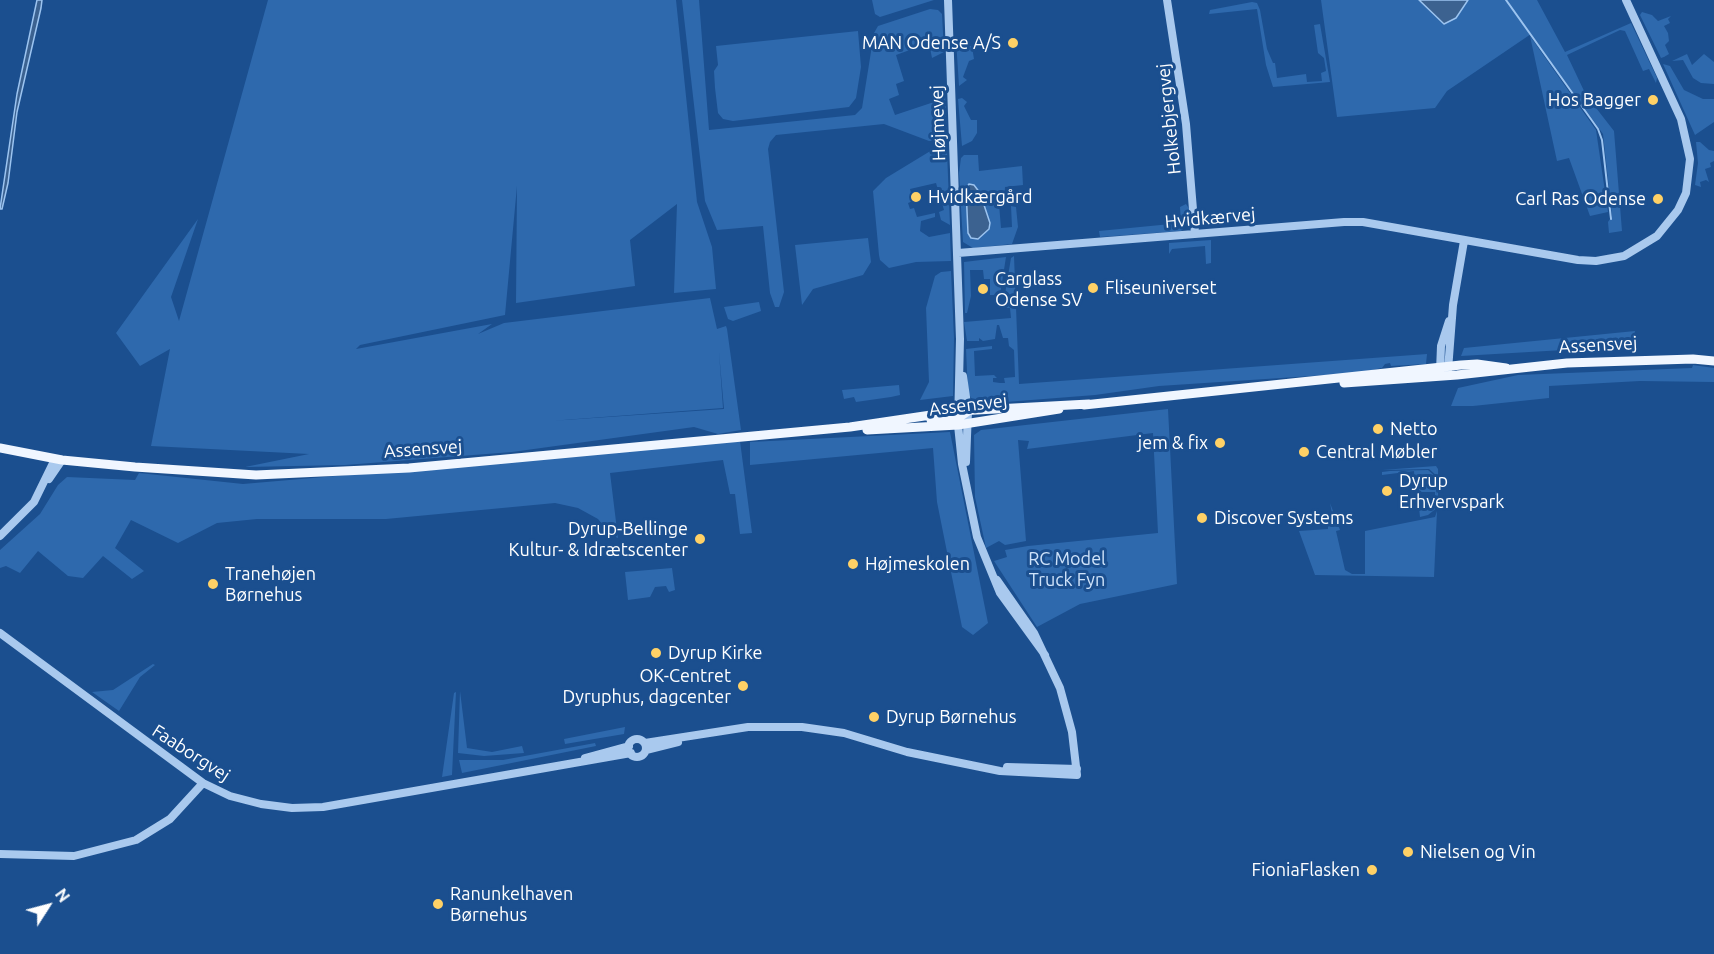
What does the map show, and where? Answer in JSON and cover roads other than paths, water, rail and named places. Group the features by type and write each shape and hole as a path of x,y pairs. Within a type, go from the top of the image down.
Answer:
{"main road":[{"name":"Assensvej","path":"0,448 59,459 256,475 409,468 963,418 1444,371 1477,364 1506,368 1714,355"},
{"name":"Assensvej","path":"1693,358 1714,361"},
{"name":"Assensvej","path":"853,428 963,418 1059,404 1089,404"}],"street":[{"name":"Højmevej","path":"645,747 748,727 779,726 819,729 942,760 1000,771 1074,772 1072,732 1060,688 1045,655 1000,593 972,518 965,476 948,0"},
{"name":"Holkebjergvej","path":"1167,0 1186,124 1195,234"},
{"name":"Hvidkærvej","path":"958,253 1363,222 1578,260 1612,259 1646,245 1668,225 1678,210 1690,177 1688,141 1681,119 1626,0"},
{"path":"1444,371 1464,241"},
{"path":"0,536 27,511 59,459"},
{"name":"Faaborgvej","path":"0,633 202,783 245,801 275,807 306,808 630,750"},
{"path":"637,740 645,747 640,756 630,750 637,740"},
{"path":"0,854 74,856 136,840 170,819 202,783"}],"waterway":[{"path":"1506,0 1598,129 1602,140 1611,219"}],"place":[{"name":"MAN Odense A/S","path":"1013,43"},
{"name":"Hos Bagger","path":"1653,100"},
{"name":"Hvidkærgård","path":"916,197"},
{"name":"Carl Ras Odense","path":"1658,199"},
{"name":"Fliseuniverset","path":"1093,288"},
{"name":"Carglass Odense SV","path":"983,289"},
{"name":"Netto","path":"1378,429"},
{"name":"jem & fix","path":"1220,443"},
{"name":"Central Møbler","path":"1304,452"},
{"name":"Dyrup Erhvervspark","path":"1387,491"},
{"name":"Discover Systems","path":"1202,518"},
{"name":"Dyrup-Bellinge Kultur- & Idrætscenter","path":"700,539"},
{"name":"Højmeskolen","path":"853,564"},
{"name":"Tranehøjen Børnehus","path":"213,584"},
{"name":"Dyrup Kirke","path":"656,653"},
{"name":"OK-Centret Dyruphus, dagcenter","path":"743,686"},
{"name":"Dyrup Børnehus","path":"874,717"},
{"name":"Nielsen og Vin","path":"1408,852"},
{"name":"FioniaFlasken","path":"1372,870"},
{"name":"Ranunkelhaven Børnehus","path":"438,904"}],"park label":[{"name":"RC Model Truck Fyn","path":"1067,569"}]}
